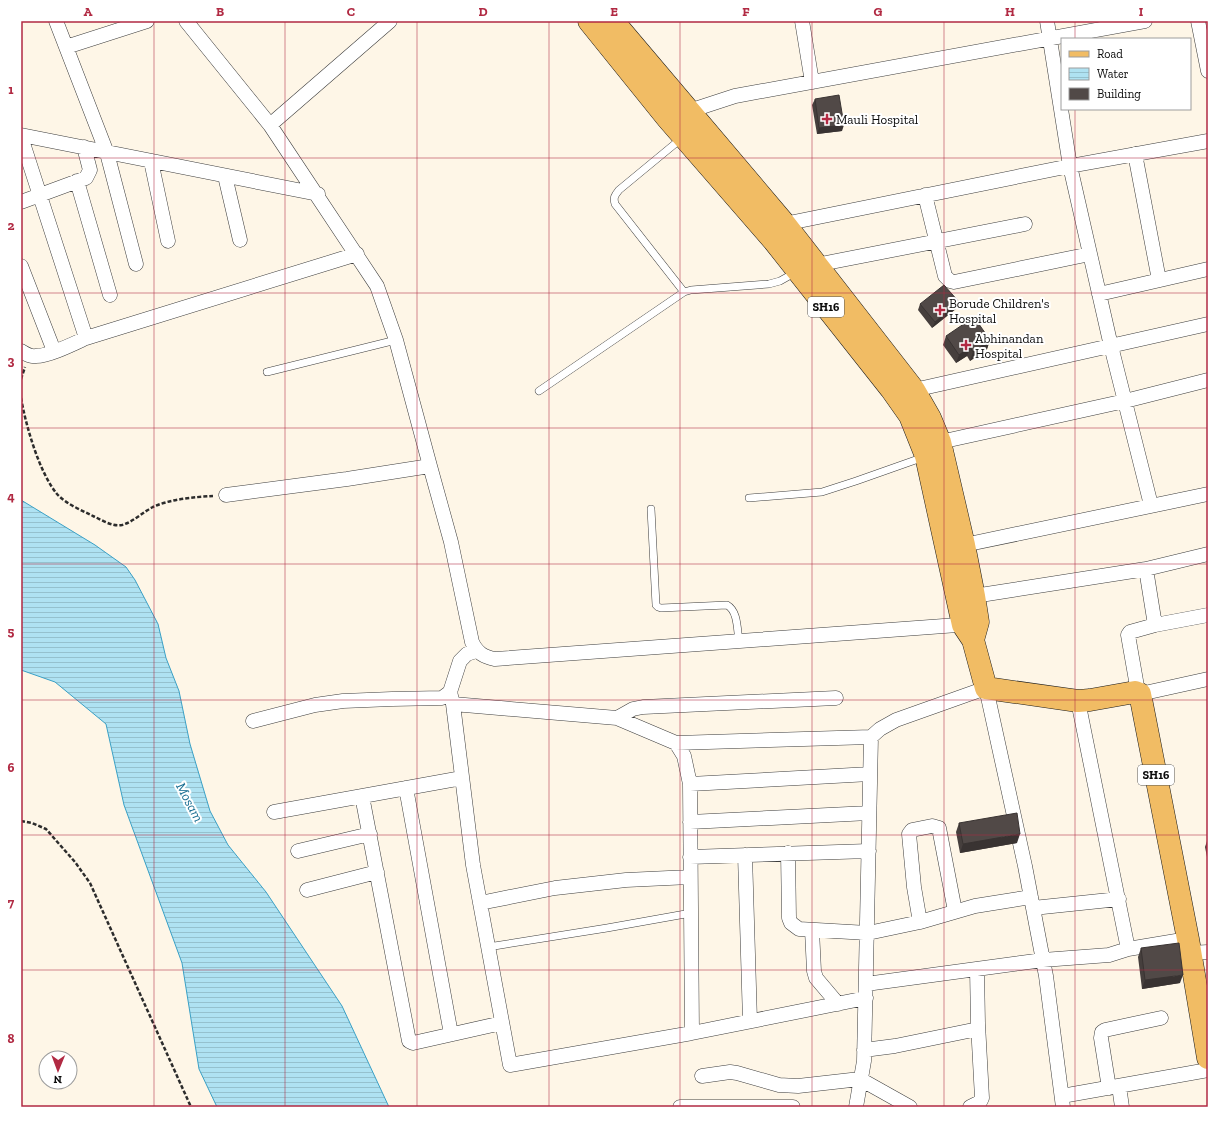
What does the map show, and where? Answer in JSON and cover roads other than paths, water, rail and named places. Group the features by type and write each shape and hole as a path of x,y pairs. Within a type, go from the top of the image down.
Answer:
{"main road":[{"name":"SH16","path":"600,22 688,110 774,227 906,394 930,418 933,449 971,629 986,688"},
{"name":"SH16","path":"600,22 668,119 774,227"},
{"name":"SH16","path":"933,449 964,545 974,596"},
{"path":"971,629 974,596"},
{"path":"986,688 1078,700 1090,700 1135,692 1139,693"},
{"name":"SH16","path":"1139,693 1196,948 1208,1058"}],"street":[{"path":"56,21 107,153 136,264"},
{"path":"66,47 147,21"},
{"path":"186,21 270,125 318,194 377,286 396,340 450,542 472,642 476,651 487,658 495,659 739,641 971,629"},
{"path":"270,125 390,21"},
{"path":"802,21 812,82"},
{"path":"1047,21 1061,108"},
{"path":"668,119 688,110 735,96 1145,21"},
{"path":"1198,21 1208,71"},
{"path":"1061,110 1070,166 1099,294 1151,505"},
{"path":"86,338 21,136 84,147 107,153 318,194"},
{"path":"774,227 1070,166 1208,141"},
{"path":"21,202 86,178 90,170 84,147"},
{"path":"1135,154 1159,280"},
{"path":"151,161 168,241"},
{"path":"225,176 240,240"},
{"path":"77,181 110,295"},
{"path":"925,195 945,276 950,281 954,282 1090,254"},
{"path":"807,268 1025,224"},
{"path":"21,351 28,355 35,356 54,351 86,338 357,254"},
{"path":"21,266 54,351"},
{"path":"1099,294 1208,269"},
{"path":"906,394 1208,324"},
{"path":"933,449 1208,380"},
{"path":"226,495 430,466"},
{"path":"964,545 1208,494"},
{"path":"974,596 1146,569 1208,554"},
{"path":"1146,569 1155,625"},
{"path":"1208,615 1155,625 1130,632 1128,634 1139,693 1208,679"},
{"path":"476,651 467,654 460,661 452,698 473,865 510,1065 692,1033 866,998"},
{"path":"253,721 315,704 343,701 442,698 447,695 452,698 616,718 676,743 871,737 896,720 986,688 1043,960 1062,1102 1114,1087 1208,1070"},
{"path":"616,718 633,709 643,707 836,698"},
{"path":"1078,700 1128,949"},
{"path":"856,1107 864,1061 868,933 871,737"},
{"path":"676,743 684,756 690,784 692,1033"},
{"path":"690,784 870,774"},
{"path":"274,812 462,778"},
{"path":"406,788 451,1034"},
{"path":"362,796 409,1041 413,1042 502,1023"},
{"path":"690,822 869,813"},
{"path":"920,922 914,887 909,834 912,830 932,826 939,828 955,911"},
{"path":"298,851 370,834"},
{"path":"690,857 869,851"},
{"path":"788,854 789,918 791,923 799,929 868,933 920,922 975,906 1119,899"},
{"path":"745,855 750,1021"},
{"path":"307,890 377,872"},
{"path":"480,903 555,888 626,880 690,877"},
{"path":"812,930 814,971 816,978 838,1004"},
{"path":"866,984 1043,960 1109,955 1128,949 1196,948"},
{"path":"970,1107 980,1102 982,1098 978,1029 977,969"},
{"path":"1122,1107 1114,1087 1101,1038 1102,1032 1105,1030 1161,1018"},
{"path":"864,1050 895,1046 978,1029"},
{"path":"702,1076 730,1072 779,1085 798,1086 860,1079 910,1107"},
{"path":"680,1107 793,1107"}],"lane":[{"path":"684,137 619,190 614,199 615,204 684,292"},
{"path":"539,391 684,292 691,290 769,284 780,281 807,268"},
{"path":"267,372 396,340"},
{"path":"749,498 822,492 856,482 933,449"},
{"path":"651,509 656,605 661,608 727,605 732,608 734,612 739,641"},
{"path":"488,947 691,913"}],"water":[{"name":"Mosam","path":"21,500 95,545 126,567 135,580 158,624 166,658 179,691 190,744 210,811 228,845 266,892 342,1006 389,1107 217,1107 199,1069 182,963 124,805 106,724 55,682 21,670"}],"place":[{"name":"Mauli Hospital","path":"827,119"},
{"name":"Borude Children's Hospital","path":"940,310"},
{"name":"Abhinandan Hospital","path":"966,345"}]}
